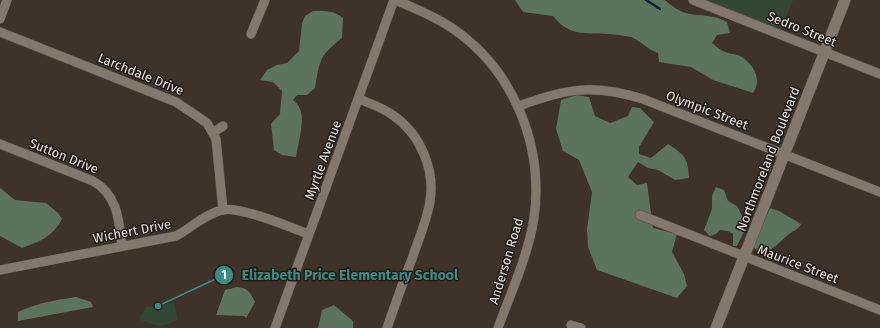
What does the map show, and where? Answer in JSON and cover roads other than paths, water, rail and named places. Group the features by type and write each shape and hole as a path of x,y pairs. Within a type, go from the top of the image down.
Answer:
{"street":[{"path":"0,19 7,0"},
{"path":"251,34 265,0"},
{"name":"Myrtle Avenue","path":"275,328 394,0"},
{"name":"Anderson Road","path":"394,0 437,19 468,40 492,65 519,106 533,153 536,200 528,243 498,328"},
{"name":"Sedro Street","path":"693,0 880,74"},
{"name":"Northmoreland Boulevard","path":"716,328 845,0"},
{"name":"Larchdale Drive","path":"0,32 176,102 207,123 214,132"},
{"name":"Olympic Street","path":"519,106 560,92 588,89 613,90 643,99 880,192"},
{"path":"359,99 383,109 399,119 408,129 422,150 430,173 431,187 428,212 387,328"},
{"path":"223,126 214,132 223,210 252,213 308,234"},
{"name":"Sutton Drive","path":"0,144 93,181 104,188 115,206 122,246"},
{"name":"Wichert Drive","path":"0,270 176,236 196,223 223,210"},
{"name":"Maurice Street","path":"640,216 880,310"},
{"path":"571,325 581,328"}],"waterway":[{"path":"646,0 660,9"}],"place":[{"name":"Elizabeth Price Elementary School","path":"158,306"}]}
